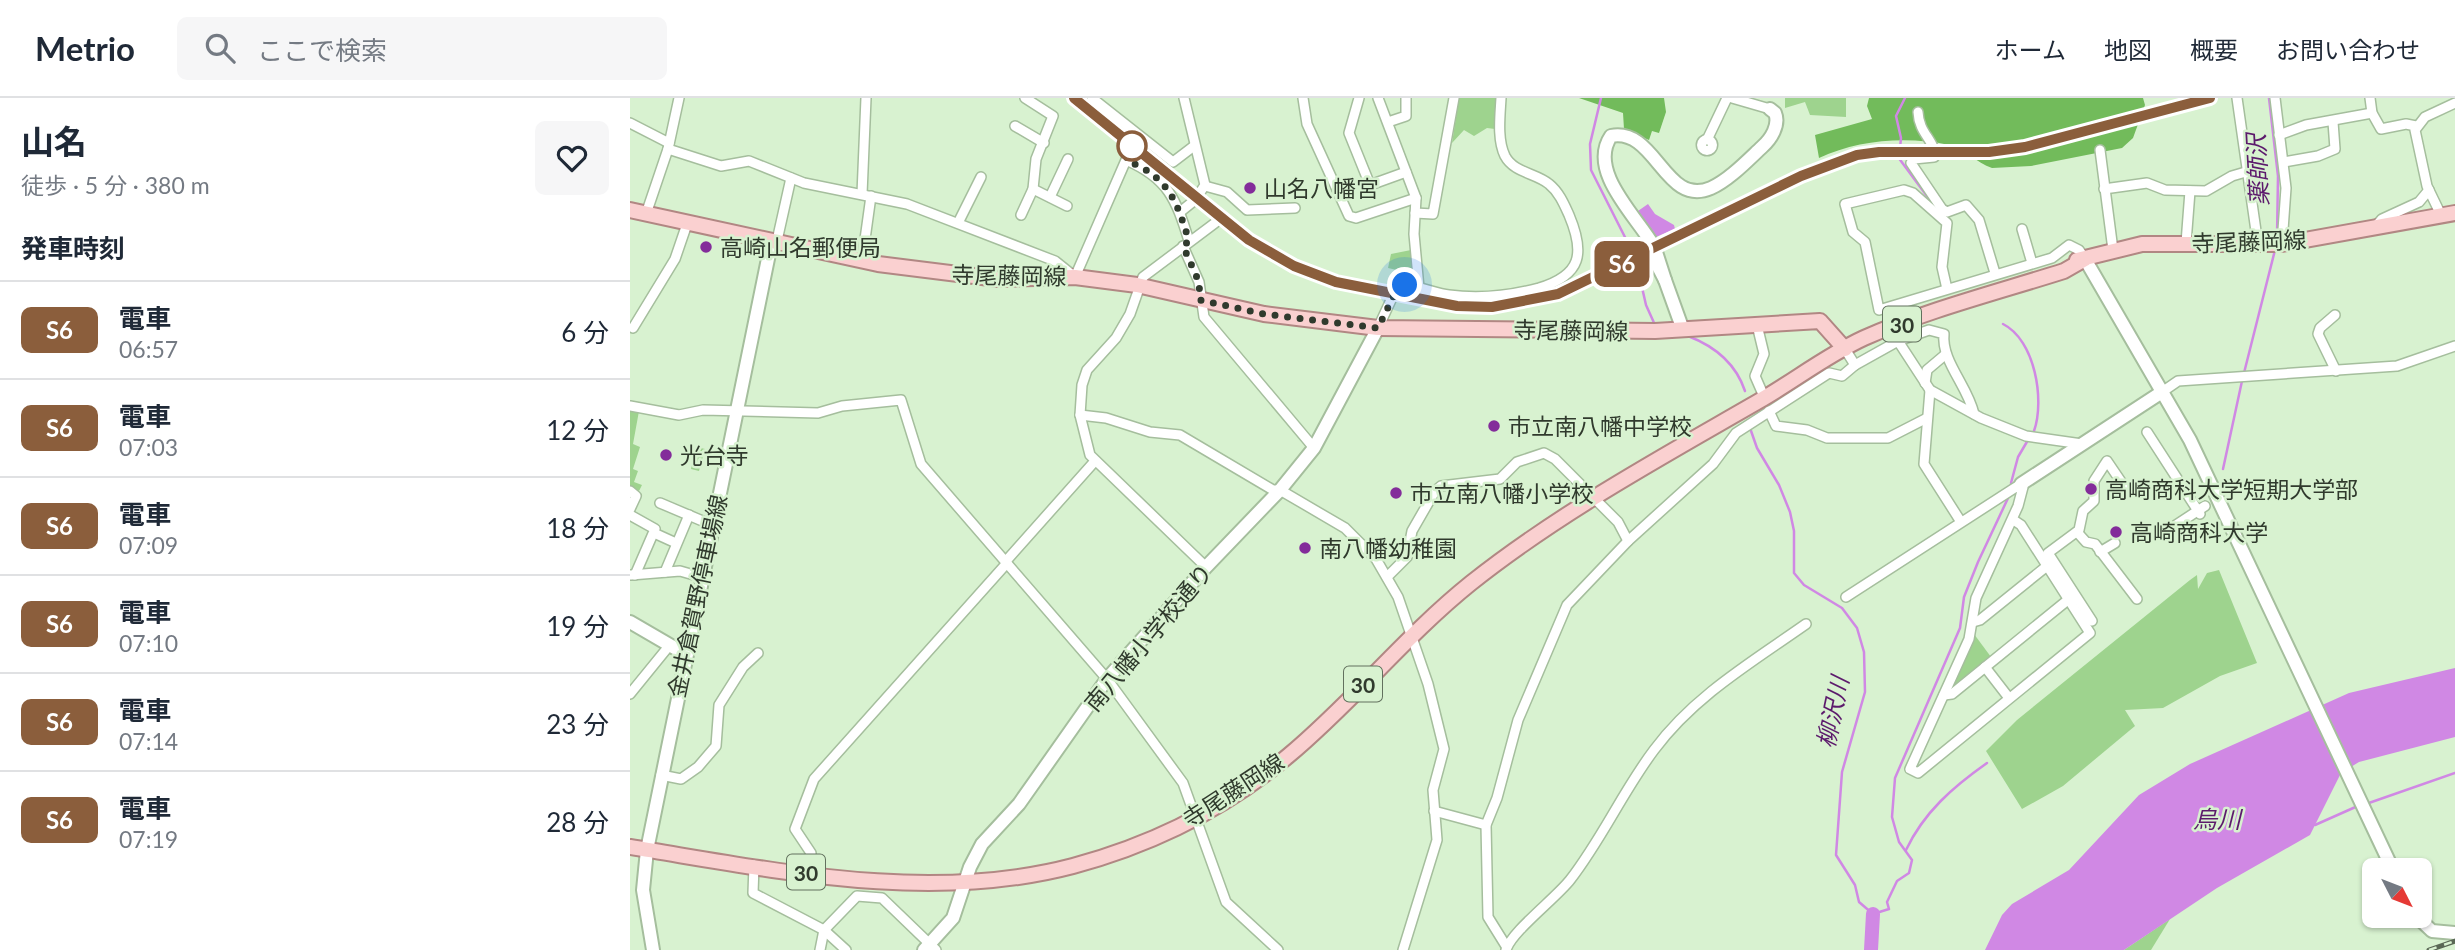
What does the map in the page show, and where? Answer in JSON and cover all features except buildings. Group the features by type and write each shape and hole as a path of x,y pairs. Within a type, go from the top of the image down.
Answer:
{"main road":[{"name":"寺尾藤岡線","path":"630,210 774,244 862,261 971,277 1075,277 1138,285 1264,314 1378,328 1661,331 1821,321 1844,346"},
{"name":"寺尾藤岡線","path":"1731,417 1762,392 1844,346 2064,271 2085,259 2113,250 2142,244 2282,244 2448,214"},
{"name":"寺尾藤岡線","path":"630,847 808,873 914,883 966,884 1072,866 1152,839 1258,779 1291,753 1410,636 1510,554 1844,346"}],"street":[{"path":"646,214 668,146 679,98"},
{"path":"862,261 867,195 866,98"},
{"path":"1021,215 1033,189 1036,159 1053,116 1025,98"},
{"path":"1093,98 1173,162 1194,146"},
{"path":"1184,98 1205,186"},
{"path":"1303,98 1307,124 1349,216 1356,218 1416,198"},
{"path":"1359,98 1349,133 1370,185 1406,172"},
{"path":"1378,98 1416,198 1419,288"},
{"path":"1388,122 1406,116 1406,98"},
{"path":"1415,213 1433,214 1453,98"},
{"path":"1378,328 1398,287 1410,285 1448,295 1491,297 1555,282 1575,264 1580,246 1562,199 1549,184 1514,167 1506,158 1501,139 1501,98"},
{"path":"1683,330 1652,250 1609,174 1606,151 1611,136 1625,136 1645,147 1678,184 1690,189 1709,189 1769,140 1777,123 1775,113 1770,109 1730,98 1707,140"},
{"path":"2237,98 2258,245"},
{"path":"2275,98 2286,188 2282,244"},
{"path":"2370,98 2372,113 2381,129 2406,124 2416,126"},
{"path":"2416,126 2425,117 2455,103"},
{"path":"1918,112 1919,127 1933,145 1934,157 1914,159 1911,163 1947,223 1942,267 1947,289"},
{"path":"2279,135 2306,125 2372,113"},
{"path":"2284,162 2318,156 2335,149 2333,122"},
{"path":"630,123 668,146 721,166 749,161 790,178 907,204 1055,261 1075,277 1126,160 1161,179 1180,212 1186,244 1199,282 1204,317 1314,448"},
{"path":"1015,126 1044,143"},
{"path":"2416,126 2428,190 2448,214"},
{"path":"2100,150 2113,250"},
{"path":"1050,197 1068,159"},
{"path":"2104,189 2147,183 2165,190 2212,190 2232,176 2249,171"},
{"path":"958,223 981,177"},
{"path":"774,244 790,178"},
{"path":"1205,186 1227,192 1247,210 1295,208"},
{"path":"1180,212 1205,186"},
{"path":"1033,189 1067,206"},
{"path":"1995,273 1985,235 1973,212 1966,205 1947,212 1940,211 1904,190 1845,204 1853,232 1865,242 1879,310 2058,255 2068,245 2079,250 2190,440 2387,858"},
{"path":"2375,228 2382,219 2419,202 2428,190"},
{"path":"2186,243 2190,191"},
{"path":"1206,567 1095,461 1084,444 1080,415 1082,385 1087,370 1116,338 1129,314 1143,277 1215,223"},
{"path":"633,328 670,269 687,224"},
{"path":"2022,229 2032,263"},
{"name":"金井倉賀野停車場線","path":"653,950 643,890 647,850 735,411 774,244"},
{"path":"2335,315 2320,328 2318,334 2336,371"},
{"path":"1757,325 1764,354 1755,376 1762,392"},
{"name":"南八幡小学校通り","path":"930,948 953,918 982,844 1019,804 1107,679 1206,567 1280,490 1314,448 1378,328"},
{"path":"1806,624 1720,685 1655,748 1599,842 1568,882 1506,948 1488,917 1486,825 1497,798 1518,720 1561,615 1574,595 1713,464 1736,433 1829,373 1842,376 1855,365 1898,341 1929,330 1944,334 1946,354 1971,400 1974,414"},
{"path":"1898,341 1928,387 1974,414 2026,436 2082,444"},
{"path":"1844,346 1855,365"},
{"path":"1846,597 2178,381 2397,366 2455,346"},
{"path":"1946,354 1927,370 1924,464 1961,522"},
{"path":"630,406 679,415 703,410 818,413 842,406 901,400 920,464 1107,679 1183,783 1226,902 1278,950"},
{"path":"1769,411 1776,426 1807,430 1827,438 1888,439 1927,418"},
{"path":"1080,415 1106,418 1150,432 1180,435 1273,490 1280,490 1345,528 1376,559 1387,577 1398,597 1428,684 1444,749 1433,790 1435,853 1403,950"},
{"path":"2147,432 2201,510 2173,527"},
{"path":"1387,577 1407,557 1412,531 1435,491 1441,486 1500,480 1517,462 1544,453 1555,459 1618,522 1629,541"},
{"path":"808,873 811,853 795,829 812,783 1095,461"},
{"path":"2092,621 2048,553 2077,532 2083,511 2094,501 2094,481 2108,461 2124,486"},
{"path":"2012,519 2021,525 2090,633 1915,773 1910,769 1969,639 1976,598 2022,494 2021,484"},
{"path":"630,491 636,496 630,509"},
{"path":"660,503 712,525"},
{"path":"630,515 653,527 654,533 633,575"},
{"path":"665,572 689,515"},
{"path":"2077,532 2086,542 2095,544 2137,599"},
{"path":"654,533 676,543"},
{"path":"2101,552 2115,543"},
{"path":"1973,622 1980,620 2047,566"},
{"path":"633,575 680,571 701,577"},
{"path":"1944,695 1952,694 2069,599"},
{"path":"630,622 685,654"},
{"path":"630,694 669,646"},
{"path":"661,775 681,779 709,756 716,746 719,705 743,667 758,653"},
{"path":"1985,667 2010,698"},
{"path":"1434,811 1486,825"},
{"path":"754,865 753,893 824,930 846,950"},
{"path":"820,950 824,930 858,896 882,898 930,948"},
{"path":"2429,928 2432,931 2455,933"}],"green space":[{"path":"1459,98 1495,98 1495,129 1487,128 1474,136 1464,130 1452,143"},
{"path":"1579,98 1664,98 1666,112 1659,133 1652,131 1649,140 1624,129 1623,113"},
{"path":"1785,98 1846,98 1846,117 1810,115 1805,102 1785,108"},
{"path":"1869,98 2143,98 2145,105 2133,138 2122,148 2031,166 1992,168 1949,145 1899,140 1850,147 1819,158 1815,135 1872,119 1867,106"},
{"path":"1411,250 1416,270 1413,279 1403,279 1401,271 1388,268 1391,254"},
{"path":"630,411 639,411 633,444 640,447 633,469 638,471 634,482 642,485 639,491 630,487"},
{"path":"696,447 705,449 699,471 691,469"},
{"path":"2219,570 2257,663 2220,676 2163,708 2125,710 2135,726 2063,786 2022,809 1986,751 2017,720 2190,580 2197,575 2198,589 2207,573"},
{"path":"1974,634 1991,657 1955,687 1952,685"},
{"path":"2170,919 2151,950 2124,950"}],"water":[{"path":"1648,204 1655,214 1674,225 1675,229 1656,237 1638,211"},
{"name":"烏川","path":"2455,668 2455,737 2359,762 2341,773 2310,835 2217,888 2124,950 1985,950 2002,915 2012,904 2069,870 2139,795 2190,764 2349,693"}],"waterway":[{"name":"柳沢川","path":"1601,98 1590,144 1591,170 1633,253"},
{"path":"1900,148 1901,138 1896,116 1905,98"},
{"name":"薬師沢","path":"2269,98 2278,176 2277,237"},
{"path":"1898,157 1935,207"},
{"name":"薬師沢","path":"2244,373 2275,250"},
{"name":"柳沢川","path":"1636,261 1646,305 1655,325"},
{"path":"2003,324 2023,343 2035,372 2038,403 2034,431"},
{"name":"柳沢川","path":"1688,336 1723,357 1736,372 1745,391"},
{"name":"薬師沢","path":"2223,469 2242,381"},
{"name":"柳沢川","path":"1750,428 1757,448 1779,485 1790,512 1794,531 1794,573 1804,585 1842,608 1857,628 1864,652 1865,692 1842,772 1836,855 1855,885 1859,902 1873,914 1889,909 1887,902 1897,881 1909,873 1912,860 1899,842 1892,817 1895,778 1960,628 1964,597 2009,496"},
{"path":"2011,483 2018,457 2028,440"},
{"name":"薬師沢","path":"1906,850 1921,824 1940,801 1987,763"},
{"path":"2366,804 2455,773"},
{"path":"2315,825 2360,805"},
{"name":"柳沢川","path":"1871,950 1873,914"}],"railway":[{"path":"1074,98 1249,240 1294,266 1336,282 1457,306 1492,307 1558,294 1801,176 1857,155 1879,152 1989,152 2025,147 2210,98"},
{"path":"2429,950 2455,941"}],"train":[{"name":"S6","path":"1074,98 1249,240 1294,266 1336,282 1457,306 1492,307 1558,294 1801,176 1857,155 1879,152 2007,150 2079,134 2210,98"}],"place":[{"name":"山名八幡宮","path":"1250,188"},
{"name":"高崎山名郵便局","path":"706,247"},
{"name":"市立南八幡中学校","path":"1494,426"},
{"name":"光台寺","path":"666,455"},
{"name":"高崎商科大学短期大学部","path":"2091,489"},
{"name":"市立南八幡小学校","path":"1396,493"},
{"name":"高崎商科大学","path":"2116,532"},
{"name":"南八幡幼稚園","path":"1305,548"}],"route":[{"path":"1132,146 1126,160 1161,179 1180,212 1189,241 1183,246 1199,282 1200,300 1264,314 1378,328 1398,287 1405,285"}]}
